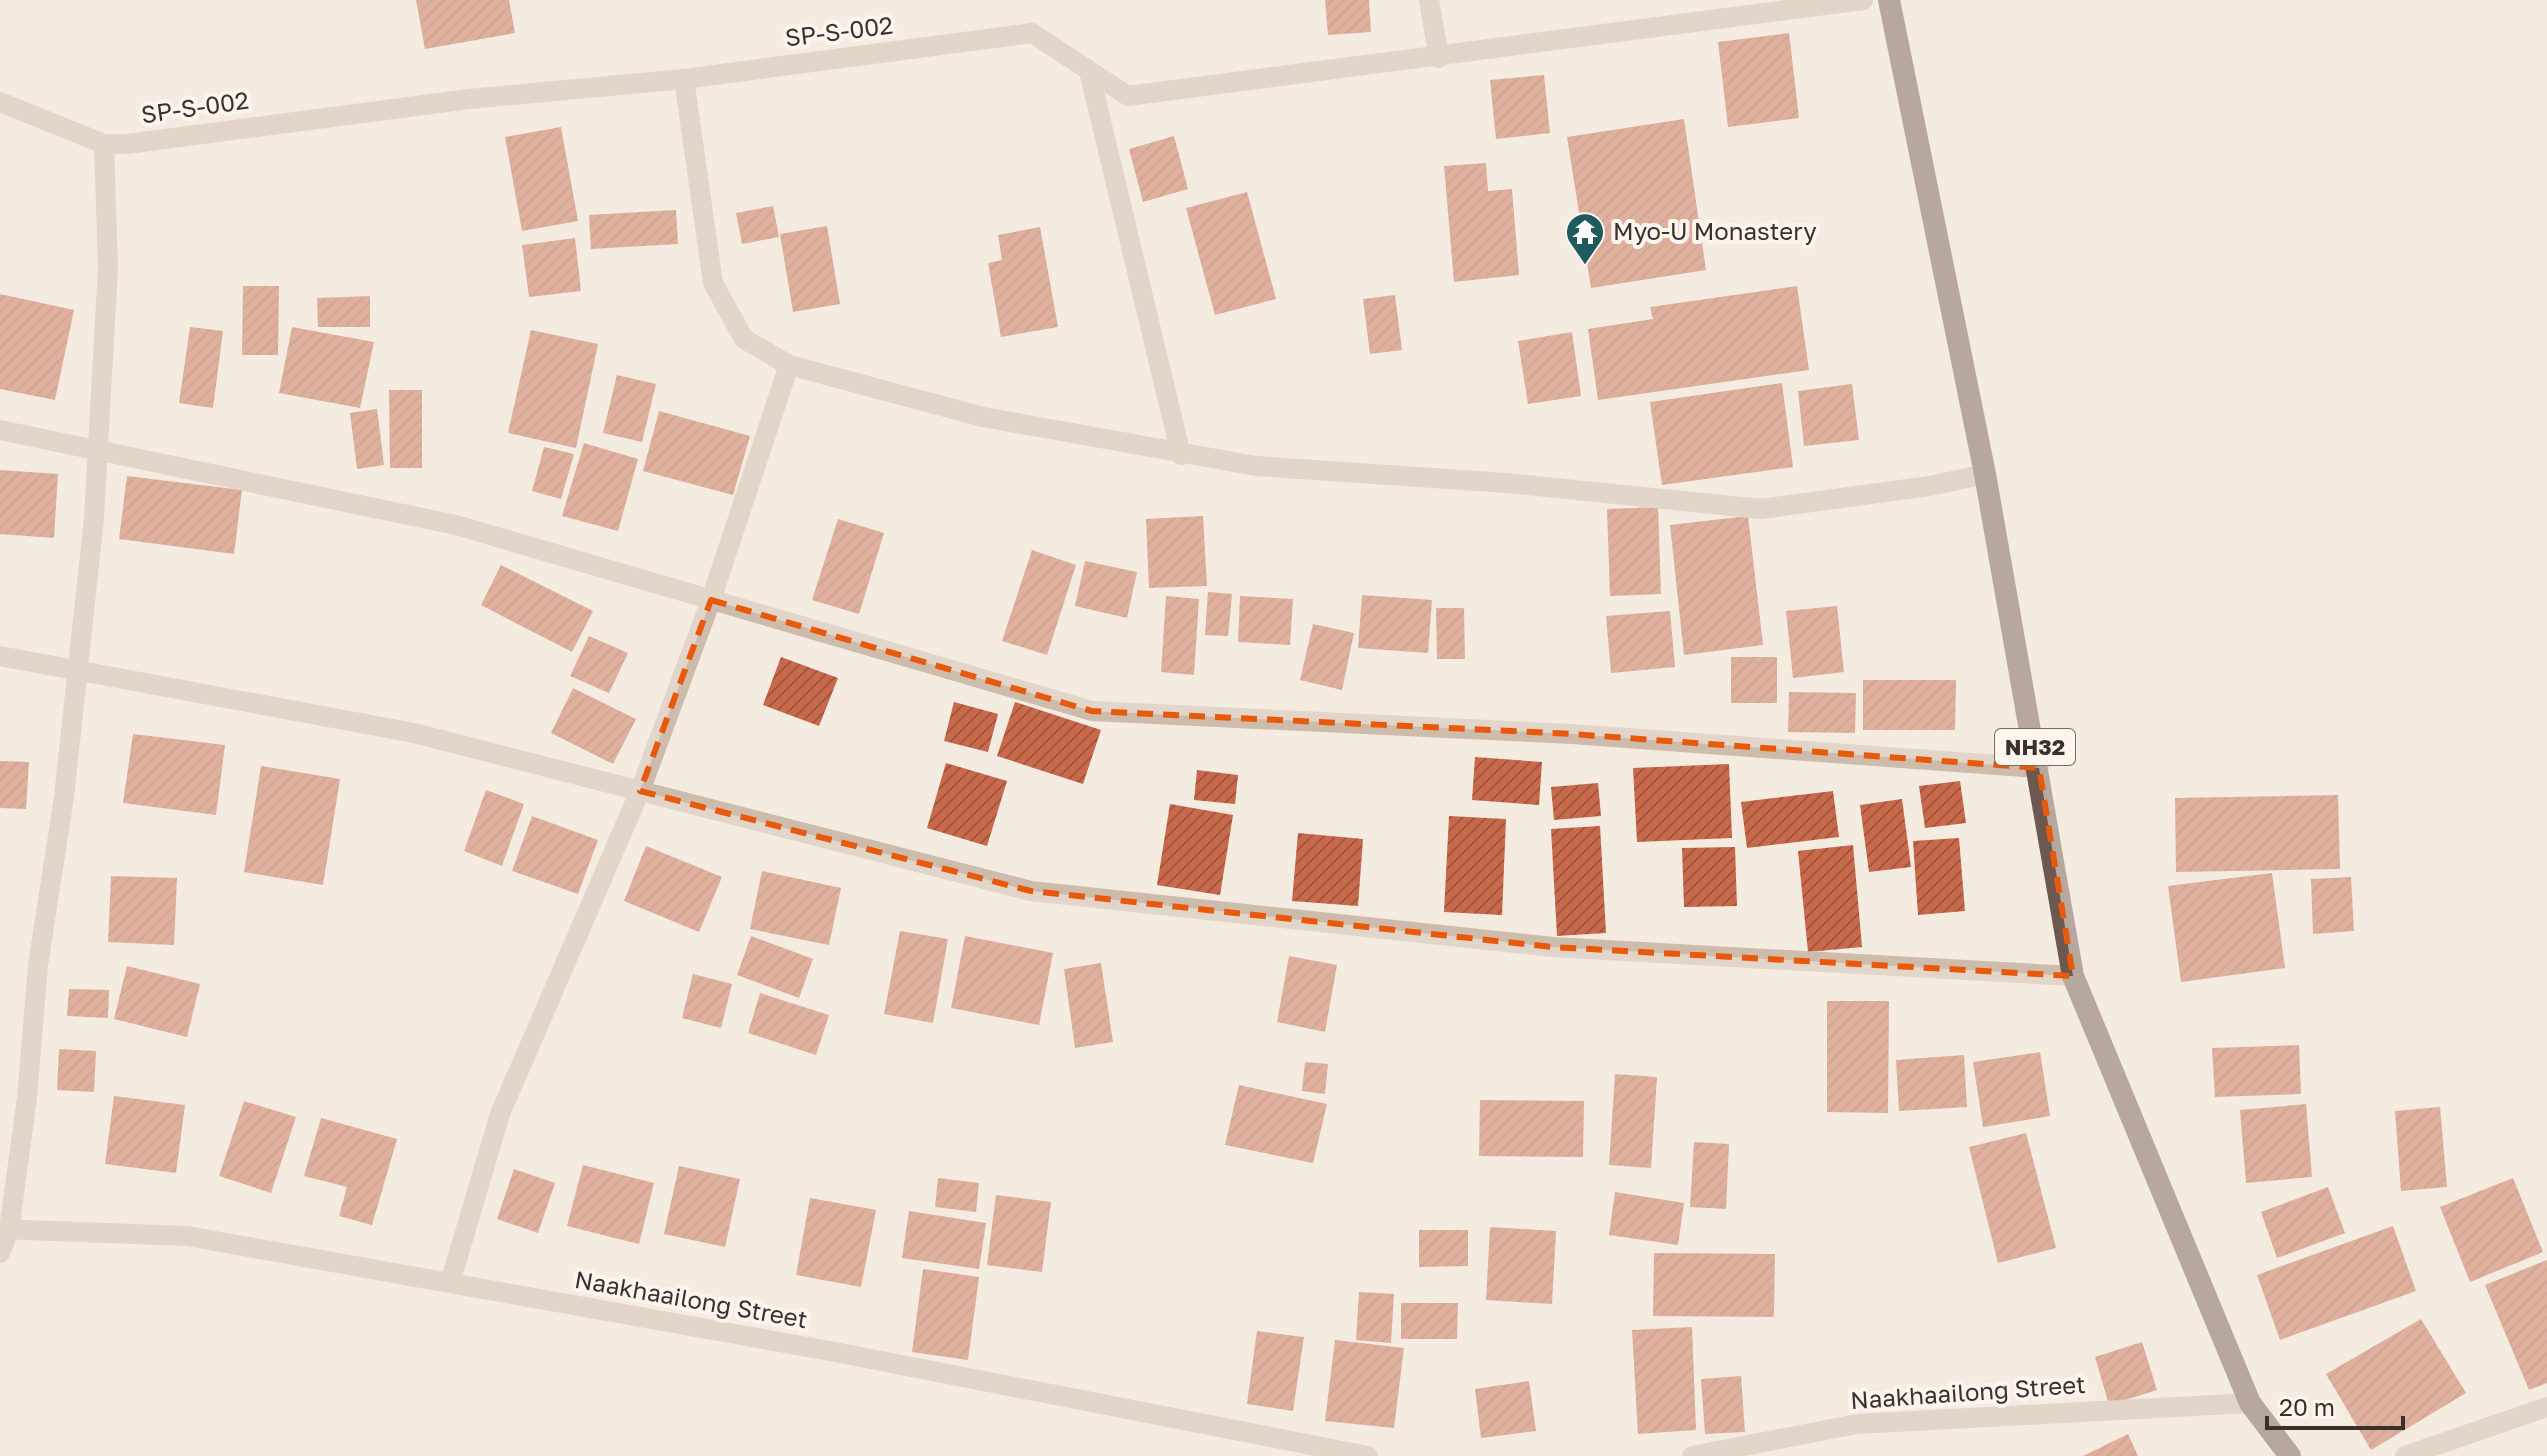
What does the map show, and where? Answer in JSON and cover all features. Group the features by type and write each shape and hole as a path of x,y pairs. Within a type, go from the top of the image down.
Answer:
{"highway":[{"name":"NH32","path":"1889,0 1985,474 2039,768 2073,976 2250,1403 2290,1456"}],"street":[{"path":"1429,0 1439,58"},
{"name":"SP-S-002","path":"0,102 104,144 469,99 684,79 1032,33 1128,96 1439,58 1863,0"},
{"path":"1089,71 1181,455"},
{"path":"684,79 713,283 744,339 789,365 983,417 1181,455 1256,466 1507,483 1761,509 1930,486 1985,474"},
{"path":"0,1253 27,1098 38,965 78,671 94,518 108,268 104,144"},
{"path":"450,1283 500,1114 640,791 711,600 789,365"},
{"path":"0,430 456,525 1092,711 1572,734 2039,768"},
{"path":"0,656 414,733 1031,891 1553,947 2073,976"},
{"name":"Naakhaailong Street","path":"4,1229 187,1236 830,1351 1368,1456"},
{"name":"Naakhaailong Street","path":"1692,1456 1857,1424 2250,1403"},
{"path":"2405,1456 2547,1407"}],"highlighted area":[{"path":"711,600 1092,711 1572,734 2039,768 2073,976 1553,947 1031,891 640,791"}],"building":[{"path":"416,0 509,0 515,33 425,49"},
{"path":"1325,0 1369,0 1371,32 1328,35"},
{"path":"1789,33 1799,118 1728,127 1718,42"},
{"path":"1544,75 1550,133 1496,139 1490,80"},
{"path":"1684,119 1706,270 1591,288 1567,137"},
{"path":"561,127 578,221 522,231 505,137"},
{"path":"1174,136 1188,189 1143,202 1129,149"},
{"path":"1486,163 1488,191 1512,189 1519,275 1454,282 1444,166"},
{"path":"1247,192 1276,299 1215,315 1186,208"},
{"path":"773,206 779,237 742,244 736,213"},
{"path":"676,210 678,244 591,249 589,215"},
{"path":"827,226 840,304 793,312 780,234"},
{"path":"1040,227 1058,327 1001,337 988,263 1002,260 998,235"},
{"path":"575,238 581,291 529,297 522,245"},
{"path":"243,286 279,286 278,355 242,355"},
{"path":"1797,286 1809,370 1598,400 1588,329 1653,319 1650,307"},
{"path":"0,294 74,310 55,400 0,389"},
{"path":"1395,295 1402,350 1370,354 1363,299"},
{"path":"370,296 370,327 318,327 317,298"},
{"path":"190,327 223,331 213,408 179,403"},
{"path":"292,327 374,342 360,408 279,393"},
{"path":"531,330 598,344 576,448 508,433"},
{"path":"1572,332 1581,396 1528,404 1518,341"},
{"path":"617,375 656,384 642,442 603,433"},
{"path":"1782,383 1793,467 1662,485 1650,402"},
{"path":"1852,384 1859,440 1804,446 1798,391"},
{"path":"389,390 422,390 422,468 390,468"},
{"path":"377,409 384,465 357,469 350,413"},
{"path":"659,411 750,436 733,495 643,471"},
{"path":"584,443 638,459 618,531 562,516"},
{"path":"544,447 574,454 561,499 532,491"},
{"path":"0,470 58,474 54,538 0,534"},
{"path":"127,476 242,490 234,554 119,539"},
{"path":"1658,507 1661,594 1610,596 1607,509"},
{"path":"1203,516 1207,586 1149,588 1146,519"},
{"path":"1748,516 1763,645 1684,655 1670,525"},
{"path":"838,519 884,533 859,614 812,600"},
{"path":"1032,550 1076,565 1047,655 1002,641"},
{"path":"1085,561 1137,572 1127,618 1075,606"},
{"path":"501,565 593,611 572,652 481,605"},
{"path":"1208,592 1232,594 1228,636 1205,635"},
{"path":"1362,595 1432,600 1428,653 1358,648"},
{"path":"1166,596 1199,599 1194,675 1161,672"},
{"path":"1240,596 1293,599 1290,645 1238,642"},
{"path":"1837,606 1844,672 1793,678 1786,611"},
{"path":"1436,608 1464,608 1465,659 1437,659"},
{"path":"1670,611 1675,667 1611,673 1606,616"},
{"path":"1313,624 1354,633 1342,690 1300,680"},
{"path":"589,636 628,653 609,693 570,676"},
{"path":"781,657 838,678 819,726 763,705"},
{"path":"1731,657 1777,657 1777,703 1731,703"},
{"path":"1863,680 1956,680 1955,730 1863,730"},
{"path":"573,688 636,719 613,764 551,733"},
{"path":"1789,692 1856,693 1855,733 1788,732"},
{"path":"954,702 998,714 988,752 944,741"},
{"path":"1015,702 1101,730 1083,784 997,756"},
{"path":"133,734 225,745 216,815 123,803"},
{"path":"1475,757 1542,762 1539,805 1472,800"},
{"path":"0,761 29,762 26,809 0,808"},
{"path":"946,763 1007,781 987,846 927,828"},
{"path":"1729,764 1732,838 1637,842 1633,768"},
{"path":"261,766 340,779 323,885 244,872"},
{"path":"1197,770 1238,775 1235,804 1194,800"},
{"path":"1960,781 1966,823 1925,828 1919,786"},
{"path":"1598,783 1601,816 1554,820 1551,787"},
{"path":"486,790 524,804 502,866 464,851"},
{"path":"1833,791 1839,837 1747,848 1741,802"},
{"path":"2338,795 2340,869 2176,872 2175,798"},
{"path":"1902,799 1911,867 1869,872 1860,805"},
{"path":"1170,804 1233,815 1220,895 1157,885"},
{"path":"532,816 598,840 578,894 512,871"},
{"path":"1449,816 1506,819 1502,915 1444,912"},
{"path":"1600,826 1606,933 1557,936 1551,829"},
{"path":"1298,833 1363,839 1358,906 1292,901"},
{"path":"1959,838 1965,911 1918,915 1913,841"},
{"path":"1853,845 1862,947 1808,952 1798,851"},
{"path":"646,846 722,877 699,932 624,901"},
{"path":"1735,847 1737,906 1684,907 1682,848"},
{"path":"762,871 841,888 829,945 750,929"},
{"path":"2272,873 2285,968 2181,982 2168,886"},
{"path":"111,876 177,878 174,945 108,942"},
{"path":"2351,877 2354,931 2313,934 2311,879"},
{"path":"900,931 948,939 933,1023 884,1014"},
{"path":"751,936 813,959 799,998 737,975"},
{"path":"965,936 1053,953 1039,1025 951,1008"},
{"path":"1289,956 1337,965 1325,1032 1277,1022"},
{"path":"1101,963 1113,1042 1075,1048 1064,969"},
{"path":"127,966 200,984 187,1037 114,1019"},
{"path":"693,974 732,984 721,1028 682,1018"},
{"path":"69,989 109,990 108,1018 67,1016"},
{"path":"760,993 829,1015 816,1055 748,1033"},
{"path":"1827,1001 1889,1001 1888,1113 1827,1112"},
{"path":"2299,1045 2301,1094 2215,1097 2212,1048"},
{"path":"59,1049 96,1051 94,1092 57,1090"},
{"path":"2040,1052 2050,1116 1983,1127 1973,1062"},
{"path":"1964,1055 1967,1107 1899,1111 1896,1060"},
{"path":"1305,1062 1328,1064 1325,1094 1302,1091"},
{"path":"1615,1074 1657,1077 1651,1168 1609,1165"},
{"path":"1239,1085 1327,1104 1313,1163 1225,1145"},
{"path":"114,1096 185,1105 176,1173 105,1164"},
{"path":"1480,1100 1584,1101 1583,1157 1479,1156"},
{"path":"244,1101 296,1117 271,1193 219,1176"},
{"path":"2306,1104 2312,1177 2246,1183 2240,1110"},
{"path":"2440,1107 2447,1187 2401,1191 2395,1111"},
{"path":"321,1118 397,1139 372,1225 339,1216 347,1187 304,1176"},
{"path":"2026,1133 2056,1248 1998,1263 1969,1147"},
{"path":"1694,1142 1729,1144 1726,1209 1690,1207"},
{"path":"583,1165 654,1183 639,1244 567,1226"},
{"path":"679,1166 740,1179 725,1247 664,1234"},
{"path":"514,1169 555,1183 538,1233 497,1219"},
{"path":"938,1178 979,1183 976,1212 935,1207"},
{"path":"2513,1178 2543,1252 2470,1282 2440,1207"},
{"path":"2328,1187 2345,1233 2277,1258 2261,1212"},
{"path":"1615,1192 1684,1203 1678,1245 1609,1235"},
{"path":"996,1195 1051,1202 1042,1272 987,1265"},
{"path":"810,1198 876,1210 861,1287 796,1275"},
{"path":"909,1211 986,1223 979,1269 902,1258"},
{"path":"2393,1226 2416,1291 2280,1340 2257,1275"},
{"path":"1490,1227 1556,1231 1552,1304 1486,1300"},
{"path":"1419,1230 1468,1230 1468,1266 1419,1267"},
{"path":"1654,1253 1775,1254 1774,1317 1653,1316"},
{"path":"2547,1260 2547,1383 2529,1390 2485,1285"},
{"path":"923,1269 979,1277 968,1360 912,1352"},
{"path":"1359,1292 1394,1294 1391,1343 1356,1340"},
{"path":"1401,1303 1458,1303 1457,1339 1401,1339"},
{"path":"2421,1319 2466,1393 2371,1450 2326,1374"},
{"path":"1692,1327 1696,1430 1638,1434 1632,1330"},
{"path":"1257,1331 1304,1337 1293,1411 1247,1404"},
{"path":"1335,1340 1404,1348 1394,1428 1325,1421"},
{"path":"2142,1342 2157,1390 2109,1405 2095,1357"},
{"path":"1741,1376 1745,1432 1705,1434 1701,1379"},
{"path":"1529,1381 1536,1431 1481,1438 1475,1389"},
{"path":"2128,1434 2138,1456 2083,1456"}],"place":[{"name":"Myo-U Monastery","path":"1585,266"}]}
